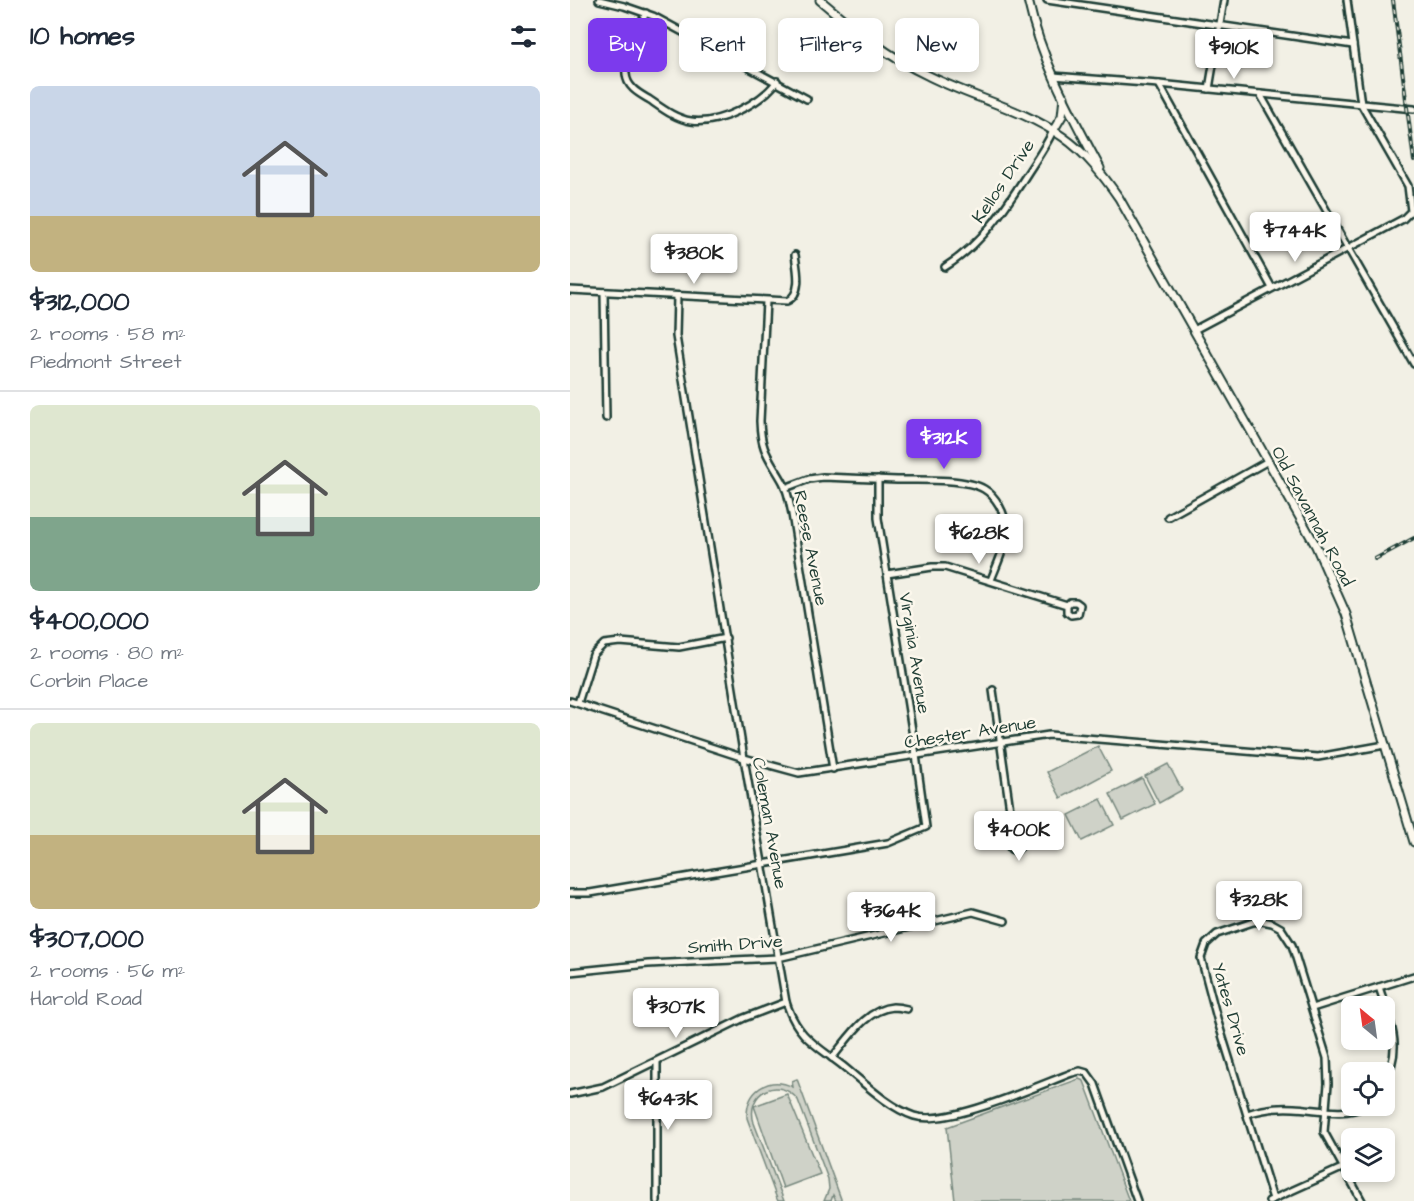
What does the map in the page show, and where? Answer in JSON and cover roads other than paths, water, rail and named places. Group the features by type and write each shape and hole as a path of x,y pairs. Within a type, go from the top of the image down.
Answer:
{"main road":[{"path":"820,0 859,33 928,76 1053,130 1086,157 1107,181"},
{"path":"1028,0 1037,34 1053,76 1107,181"},
{"name":"Kellos Drive","path":"1053,130 1062,116 1064,97"},
{"name":"Old Savannah Road","path":"1107,181 1135,226 1316,546 1349,625 1414,842"}],"street":[{"path":"599,0 646,13 807,99"},
{"path":"1047,0 1353,45"},
{"path":"1209,89 1224,0"},
{"path":"1194,330 1407,217 1412,208 1408,186 1361,104 1347,0"},
{"path":"646,13 628,52 626,79 634,89 669,113 693,121 714,119 758,100 768,93 777,81"},
{"path":"1053,76 1414,109"},
{"path":"1159,84 1272,288"},
{"path":"1260,94 1414,364"},
{"name":"Kellos Drive","path":"945,267 969,251 995,222 1042,151 1053,130"},
{"path":"570,290 787,301 794,297 797,284 795,255"},
{"path":"604,292 606,418"},
{"name":"Coleman Avenue","path":"677,296 676,336 762,865 786,1002 792,1020 798,1030 832,1058 900,1109 916,1116 928,1118 958,1114 1072,1073 1080,1071 1087,1073 1095,1084 1137,1201"},
{"name":"Reese Avenue","path":"766,301 761,440 766,456 786,488 792,514 833,769"},
{"path":"1168,517 1268,461"},
{"path":"786,488 818,477 966,483 985,489 1000,507 1006,525 1005,542 991,580"},
{"name":"Virginia Avenue","path":"570,893 590,892 762,865 888,843 926,827 878,518 878,479"},
{"path":"887,574 939,567 991,580 1067,605"},
{"path":"578,703 592,655 604,644 620,642 678,647 726,638"},
{"path":"993,690 1014,838"},
{"name":"Chester Avenue","path":"570,701 744,758 791,772 804,773 1049,735 1318,757 1385,745"},
{"name":"Smith Drive","path":"570,972 648,964 778,958 973,912 1005,921"},
{"name":"Yates Drive","path":"1271,1200 1203,970 1201,958 1206,944 1223,931 1253,921 1267,922 1285,932 1293,945 1327,1058 1328,1093 1324,1132 1341,1166"},
{"path":"1312,1008 1414,976"},
{"path":"1379,987 1395,1041 1395,1052 1391,1062"},
{"path":"570,1094 603,1087 752,1015 786,1002"},
{"path":"832,1058 869,1018 893,1007 907,1009"},
{"path":"657,1062 657,1201"},
{"path":"1247,1114 1276,1108 1341,1113"},
{"path":"1271,1200 1341,1168"},
{"name":"Yates Drive","path":"1350,1182 1362,1201"}],"railway":[{"path":"1393,0 1414,161"},
{"path":"1375,559 1414,538"}]}
